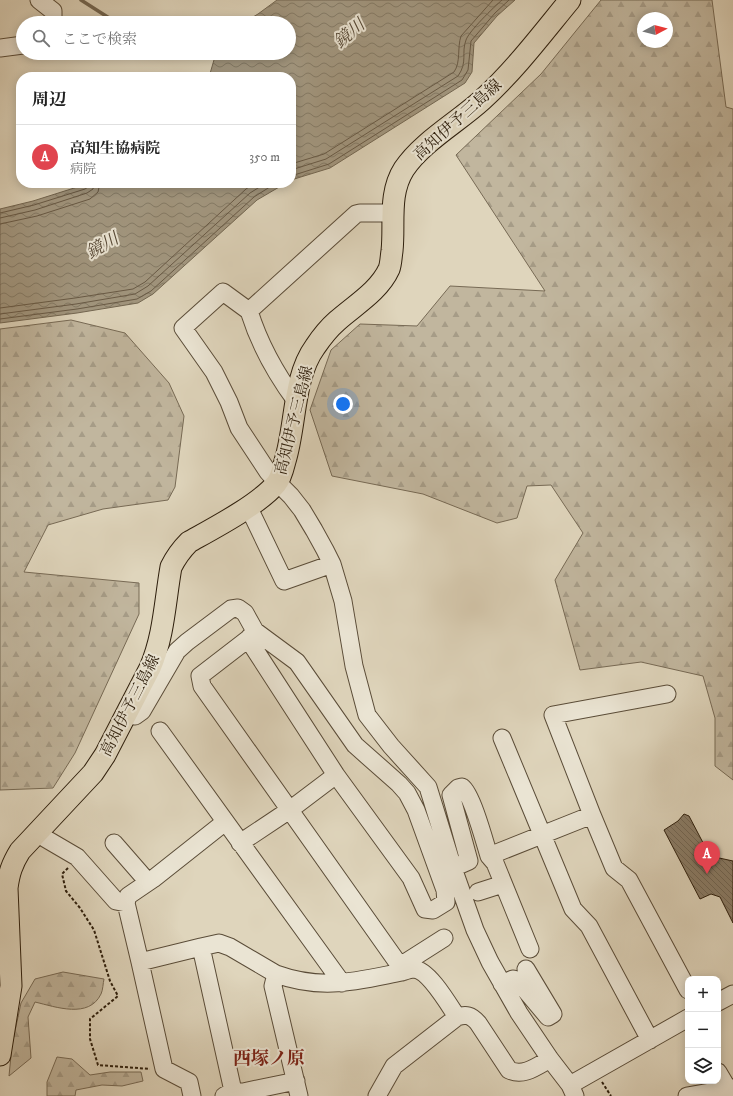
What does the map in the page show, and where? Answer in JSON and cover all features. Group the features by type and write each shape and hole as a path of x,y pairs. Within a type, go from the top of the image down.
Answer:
{"main road":[{"name":"高知伊予三島線","path":"0,1055 9,1002 5,969 7,888 13,862 20,851 93,773 125,715 150,668 160,642 171,567 175,558 181,549 189,542 248,506 277,482 288,452 296,401 305,363 314,347 336,321 372,291 388,269 393,238 394,196 402,172 424,147 482,100 501,81 570,0"}],"street":[{"path":"38,0 53,11 53,16"},
{"path":"0,48 16,45"},
{"path":"249,311 356,214 393,213"},
{"path":"296,401 284,384 255,331 249,311 223,292 183,328 214,372 229,402 239,428 277,482 302,510 332,564 343,601 354,666 367,715 391,746 428,788 453,868 476,930 490,962 519,1013 573,1090 650,1040 685,1021"},
{"path":"248,506 284,581 332,564"},
{"path":"125,715 135,716 142,711 177,651 230,609 238,608 245,613 252,635 336,775 411,878 425,909 433,910 446,902 445,890 416,810 407,793 355,745 297,662 252,635"},
{"path":"252,635 200,676 202,686 291,809 401,969"},
{"path":"667,694 553,715 614,868 629,880 685,984"},
{"path":"160,731 342,983"},
{"path":"502,738 573,909 589,926 650,1040"},
{"path":"240,843 291,809 336,775"},
{"path":"453,868 469,861 451,794 458,788 462,787 466,790 489,856 495,863 530,949"},
{"path":"489,856 543,836 592,815"},
{"path":"192,1096 189,1082 164,1069 126,903 128,896 225,822"},
{"path":"36,834 77,857 116,901 126,903"},
{"path":"114,843 148,882"},
{"path":"478,892 503,884"},
{"path":"401,969 444,938"},
{"path":"140,962 219,943 230,947 276,974 304,982 328,984 342,983 401,969 415,969 432,981 456,1016"},
{"path":"201,947 236,1094 297,1088 273,986 276,974"},
{"path":"502,984 513,979 516,980 548,1017 553,1014 526,968"},
{"path":"721,1000 733,994"},
{"path":"377,1096 394,1066 456,1016 464,1014 472,1016 510,1070 517,1074 550,1059"},
{"path":"688,1096 731,1089 721,1076"}],"path":[{"path":"77,857 62,874 66,891 80,908 94,930 110,980 118,996 90,1019 90,1039 98,1065 164,1069"}],"green space":[{"path":"601,0 712,0 726,107 733,109 733,780 715,766 715,718 703,676 641,662 580,670 555,580 583,533 551,485 527,486 517,518 497,523 423,494 332,476 310,410 331,350 360,324 417,326 450,286 545,291 456,155 541,74"},
{"path":"71,320 125,333 169,383 184,416 175,487 168,500 103,509 48,525 24,572 139,583 139,614 75,753 53,788 0,790 0,329"},
{"path":"63,972 104,979 101,994 96,1002 80,1009 62,1008 35,1002 28,1017 31,1058 9,1076 12,1045 21,1003 35,979"},
{"path":"57,1057 72,1059 90,1075 110,1072 141,1072 143,1081 122,1086 102,1085 76,1090 75,1096 47,1096 47,1082"}],"water":[{"name":"鏡川","path":"277,0 515,0 497,16 474,43 472,72 465,83 330,168 296,178 296,72 210,72 214,60 296,60 296,16 255,16"},
{"name":"鏡川","path":"74,188 277,188 257,200 153,294 138,303 0,323 0,209 33,201"}],"building":[{"path":"684,814 689,816 710,856 733,861 733,923 720,897 711,894 700,899 664,830 678,821"}],"waterway":[{"path":"81,0 106,16"}],"place":[{"name":"高知生協病院","path":"707,874"}],"district":[{"name":"西塚ノ原","path":"269,1058"}]}
